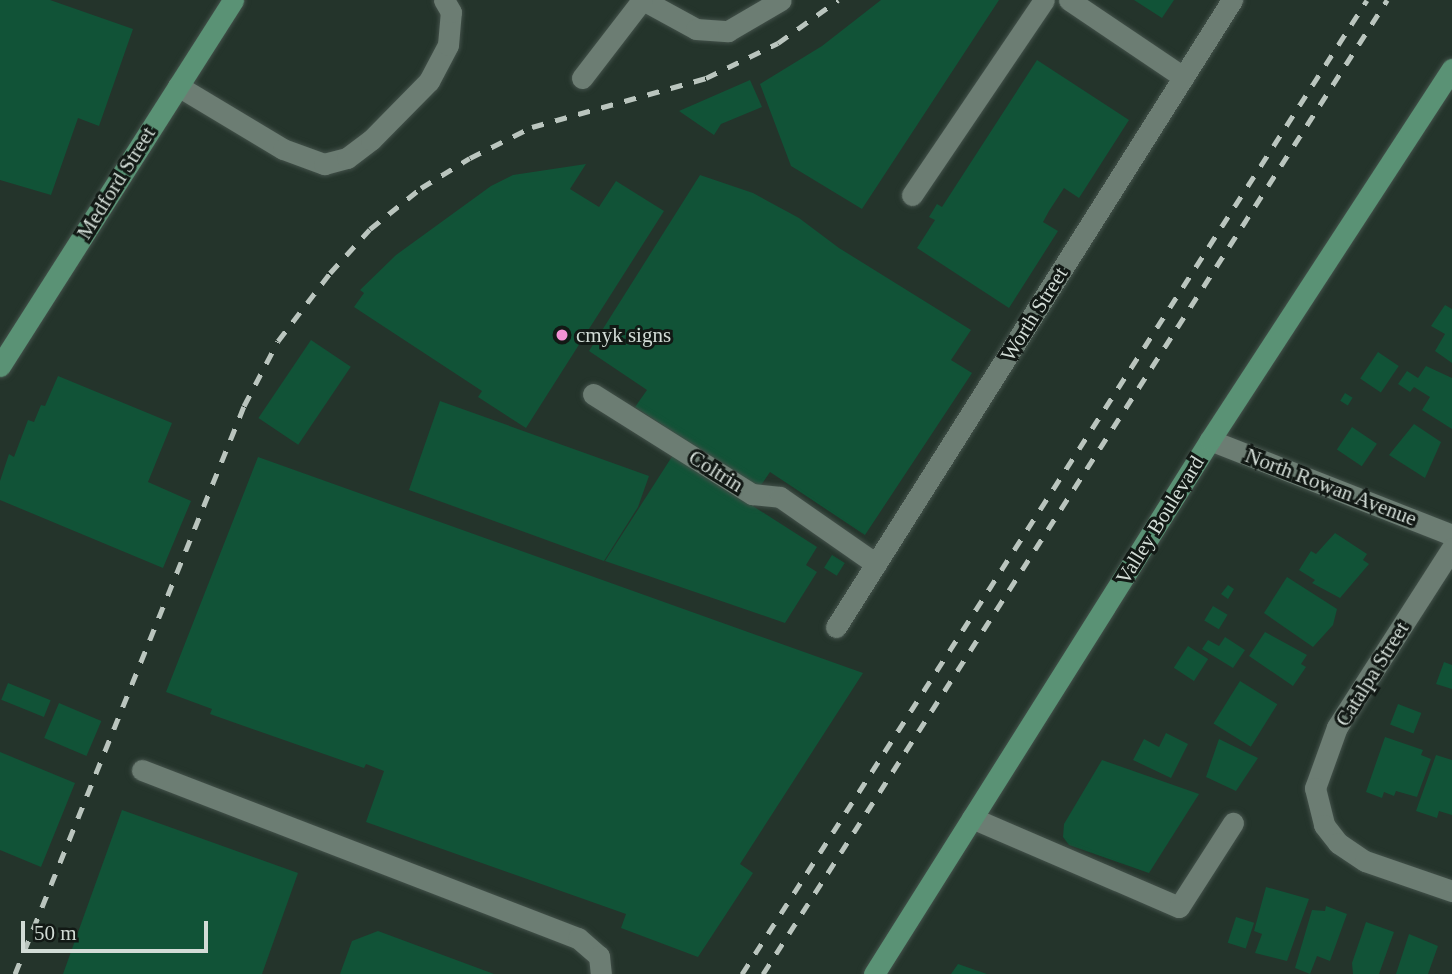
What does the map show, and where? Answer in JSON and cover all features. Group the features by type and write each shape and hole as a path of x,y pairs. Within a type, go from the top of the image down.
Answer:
{"main road":[{"name":"Medford Street","path":"0,366 233,0"},
{"name":"Valley Boulevard","path":"874,974 1210,440 1452,69"}],"street":[{"path":"178,86 283,149 324,164 347,158 371,140 429,81 448,45 451,12 444,0"},
{"path":"582,78 643,0 696,29 728,31 781,0"},
{"path":"912,195 1044,0"},
{"path":"1069,0 1183,78"},
{"name":"Worth Street","path":"836,627 1232,0"},
{"name":"Coltrin","path":"593,394 752,494 780,497 876,564"},
{"name":"North Rowan Avenue","path":"1210,440 1452,535"},
{"name":"Catalpa Street","path":"1452,548 1338,727 1320,766 1318,808 1338,843 1365,861 1452,891"},
{"path":"142,770 578,938 599,956 601,974"},
{"path":"972,818 1179,908 1233,823"}],"building":[{"path":"0,0 50,0 133,29 99,126 78,118 51,195 0,180"},
{"path":"881,0 999,0 862,209 791,166 760,84 822,46"},
{"path":"1134,0 1174,0 1162,18"},
{"path":"1037,60 1129,120 1079,198 1064,188 1049,211 1043,222 1058,231 1009,308 917,248 935,220 929,217 937,204 942,207"},
{"path":"750,80 762,107 721,124 714,135 679,111"},
{"path":"586,164 570,189 599,207 616,181 664,211 526,428 478,397 482,391 354,307 364,293 360,290 396,255 491,186 513,175"},
{"path":"700,175 753,193 799,218 839,248 971,330 951,360 972,373 865,535 770,472 759,488 635,407 647,390 589,351"},
{"path":"1445,305 1452,309 1452,363 1435,351 1445,334 1431,326"},
{"path":"311,340 351,367 298,445 258,418"},
{"path":"1378,352 1399,366 1381,393 1360,379"},
{"path":"1426,366 1452,378 1452,429 1422,410 1430,397 1414,387 1410,392 1398,384 1407,371 1418,378"},
{"path":"58,376 172,423 148,482 191,501 163,568 0,500 0,481 9,454 14,457 28,420 34,422 41,405 45,406"},
{"path":"1345,393 1353,398 1348,405 1340,401"},
{"path":"440,401 649,476 638,507 604,561 409,490"},
{"path":"1414,424 1441,442 1425,478 1389,455"},
{"path":"1352,427 1377,444 1362,466 1337,449"},
{"path":"673,455 817,547 806,565 817,572 785,623 605,561"},
{"path":"258,457 863,673 740,864 753,873 698,957 621,928 626,914 366,822 384,771 366,764 364,768 210,714 212,709 166,692"},
{"path":"1335,533 1367,554 1363,560 1369,564 1340,598 1312,583 1315,580 1299,570 1311,551 1316,554"},
{"path":"832,555 845,563 837,576 824,568"},
{"path":"1287,577 1337,609 1333,625 1313,647 1264,613"},
{"path":"1228,585 1234,589 1228,599 1221,594"},
{"path":"1213,606 1228,615 1219,629 1204,621"},
{"path":"1265,632 1307,655 1301,664 1306,667 1293,686 1249,656"},
{"path":"1225,637 1245,650 1233,668 1202,649 1208,640 1219,646"},
{"path":"1188,646 1208,659 1194,681 1174,668"},
{"path":"1444,662 1452,665 1452,689 1436,684"},
{"path":"1240,681 1277,704 1251,747 1214,723"},
{"path":"8,683 51,700 44,717 1,700"},
{"path":"59,703 101,721 86,756 44,738"},
{"path":"1398,704 1421,713 1413,733 1390,725"},
{"path":"1166,733 1188,744 1171,778 1133,760 1144,739 1159,747"},
{"path":"1385,737 1423,750 1421,755 1431,759 1417,797 1396,791 1394,796 1384,792 1382,798 1366,792"},
{"path":"1219,739 1258,758 1236,791 1206,777"},
{"path":"0,752 75,783 41,867 0,850"},
{"path":"1436,755 1452,760 1452,815 1439,811 1437,818 1416,811"},
{"path":"1102,760 1199,794 1149,873 1069,845 1063,837 1064,824"},
{"path":"122,810 298,873 262,974 63,974"},
{"path":"1266,887 1309,899 1287,961 1255,953 1262,934 1254,931"},
{"path":"1326,906 1347,914 1330,961 1317,956 1310,974 1295,968 1312,910 1325,911"},
{"path":"1236,917 1254,923 1246,949 1228,943"},
{"path":"1366,922 1394,932 1379,974 1353,974 1352,963"},
{"path":"378,931 494,974 340,974 352,941"},
{"path":"1409,934 1438,946 1428,974 1396,974"},
{"path":"958,964 987,974 951,974"}],"railway":[{"path":"15,974 244,406 278,341 330,273 370,229 421,188 470,158 532,127 706,78 778,43 838,0"},
{"path":"742,974 1367,0"},
{"path":"763,974 1387,0"}],"place":[{"name":"cmyk signs","path":"562,335"}]}
